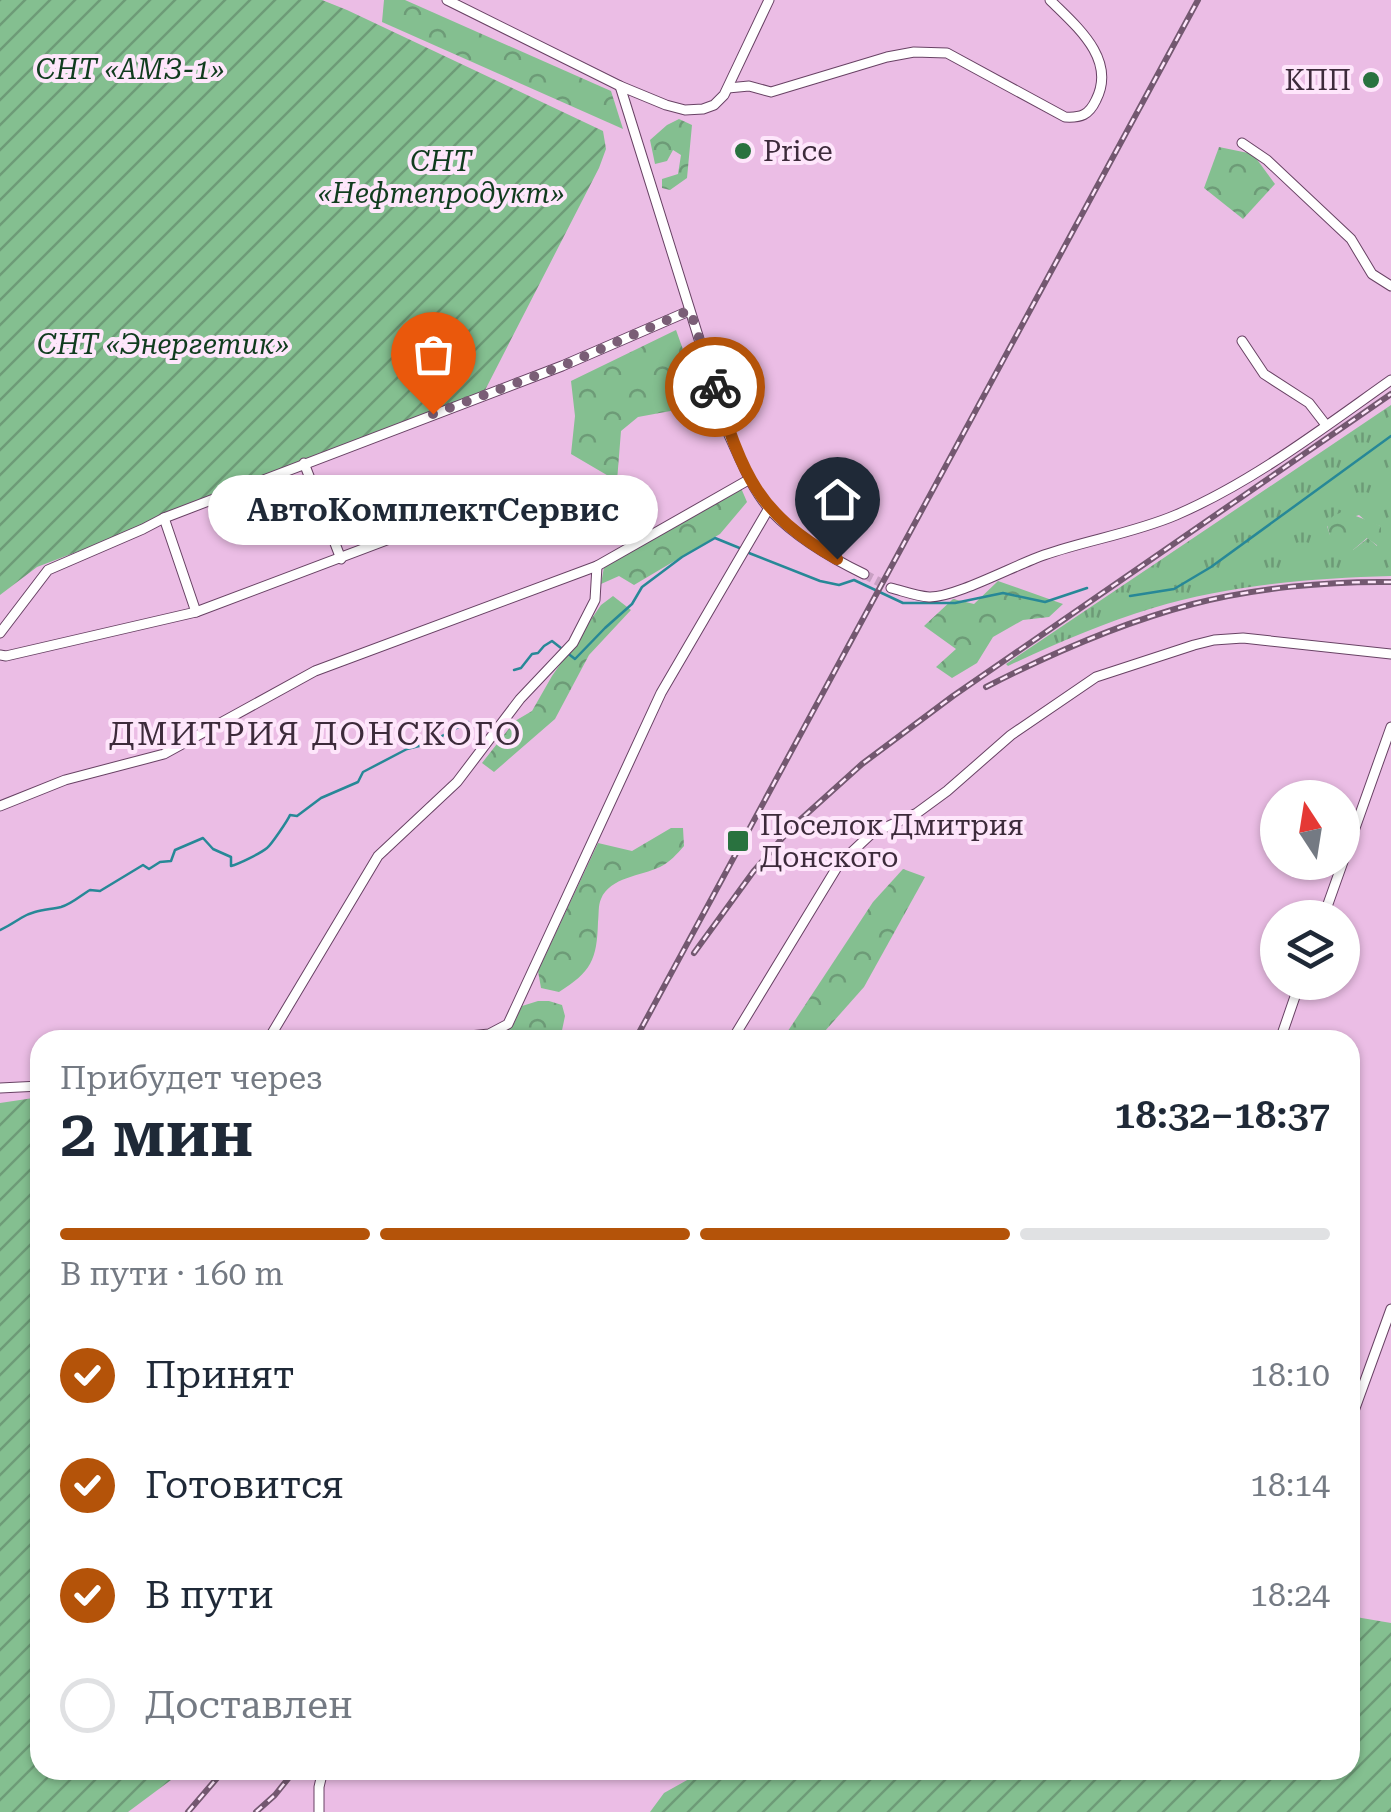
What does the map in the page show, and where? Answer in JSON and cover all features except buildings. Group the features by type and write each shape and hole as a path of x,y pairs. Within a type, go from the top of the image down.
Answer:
{"street":[{"path":"447,0 620,86 666,105 691,110 714,105 728,88 769,0"},
{"path":"728,88 749,86 771,92 887,57 914,52 946,54 1065,118 1081,118 1100,94 1103,68 1086,36 1050,0"},
{"path":"620,86 730,436 750,479 769,508 791,529 864,574"},
{"path":"1242,142 1267,160 1351,239 1372,274 1391,286"},
{"path":"0,633 48,570 164,518 562,366 690,310"},
{"path":"1242,342 1264,374 1309,403 1326,425"},
{"path":"891,588 927,597 947,595 1049,553 1172,517 1256,473 1391,380"},
{"path":"304,463 341,558"},
{"path":"0,806 65,780 164,754 315,671 597,566 750,479"},
{"path":"0,655 196,612 535,484"},
{"path":"497,1030 508,1024 662,693 769,508"},
{"path":"164,518 196,612"},
{"path":"274,1030 378,856 458,782 520,698 573,643 595,600 597,566"},
{"path":"738,1030 839,864 859,843 932,802 1011,735 1096,677 1214,640 1243,638 1391,654"},
{"path":"1329,900 1391,727"},
{"path":"1283,1030 1294,1000"},
{"path":"0,1088 30,1086"},
{"path":"1360,1394 1391,1309"},
{"path":"319,1812 321,1780"}],"green space":[{"path":"0,0 322,0 603,131 606,149 599,168 481,398 37,567 0,595"},
{"path":"384,0 405,0 611,91 623,129 382,22"},
{"path":"679,119 692,125 687,178 670,190 662,188 662,179 678,174 681,155 673,150 667,161 655,164 650,140"},
{"path":"1219,147 1253,154 1275,184 1243,219 1204,188"},
{"path":"676,330 703,405 638,417 621,431 617,481 571,454 575,416 571,381"},
{"path":"1391,405 1391,576 1271,584 1182,600 1116,620 1006,664","holes":["1359,515 1380,526 1377,546 1368,538 1353,550 1330,535 1327,526"]},
{"path":"741,488 747,502 720,534 634,585 619,576 601,584 604,567"},
{"path":"1342,512 1381,526 1378,546 1367,538 1350,558 1340,552 1327,525"},
{"path":"998,581 1063,604 1049,617 1023,620 993,637 977,663 952,678 936,667 956,649 924,626 953,599 974,604"},
{"path":"613,596 631,610 589,655 555,719 494,772 482,763 515,721 532,711 601,605"},
{"path":"671,828 683,828 684,846 673,858 605,892 599,904 594,956 585,971 559,992 541,988 538,971 598,843 632,851"},
{"path":"903,869 925,877 864,987 826,1030 789,1030 873,902"},
{"path":"538,1001 562,1005 562,1030 505,1030 514,1023 522,1006"},
{"path":"30,1098 30,1780 171,1780 128,1812 0,1812 0,1103"},
{"path":"1360,1618 1391,1623 1391,1812 650,1812 664,1793 687,1780 1360,1780"}],"waterway":[{"path":"1130,596 1174,589 1211,567 1391,436"},
{"path":"514,670 552,641 575,659 632,604 642,587 715,538 742,549"},
{"path":"749,553 820,581 839,585 854,580 903,603 955,603 1003,593 1045,602 1087,588"},
{"path":"0,930 30,913 65,906 90,890 100,891 143,865 149,869 171,861 175,850 203,838 213,849 231,857 231,866 239,863 267,848 290,815 297,816 321,798 358,782 363,772 407,749 427,744 468,722"}],"tunnel":[{"path":"864,574 891,588"}],"railway":[{"path":"640,1030 1198,0"},
{"path":"694,953 753,872 791,828 862,764 953,696 1391,394"},
{"path":"986,687 1087,640 1193,604 1291,587 1391,582"},
{"path":"188,1812 215,1780"},
{"path":"256,1812 287,1780"}],"way so far":[{"path":"433,414 562,366 690,310 715,387"}],"place":[{"name":"КПП","path":"1371,80"},
{"name":"Price","path":"743,151"},
{"name":"АвтоКомплектСервис","path":"433,414"},
{"name":"Поселок Дмитрия Донского","path":"738,841"}],"district":[{"name":"ДМИТРИЯ ДОНСКОГО","path":"316,734"}],"route":[{"path":"715,387 730,436 769,508 791,529 837,559"}],"park label":[{"name":"СНТ «АМЗ-1»","path":"130,69"},
{"name":"СНТ «Нефтепродукт»","path":"441,177"},
{"name":"СНТ «Энергетик»","path":"163,344"}]}
